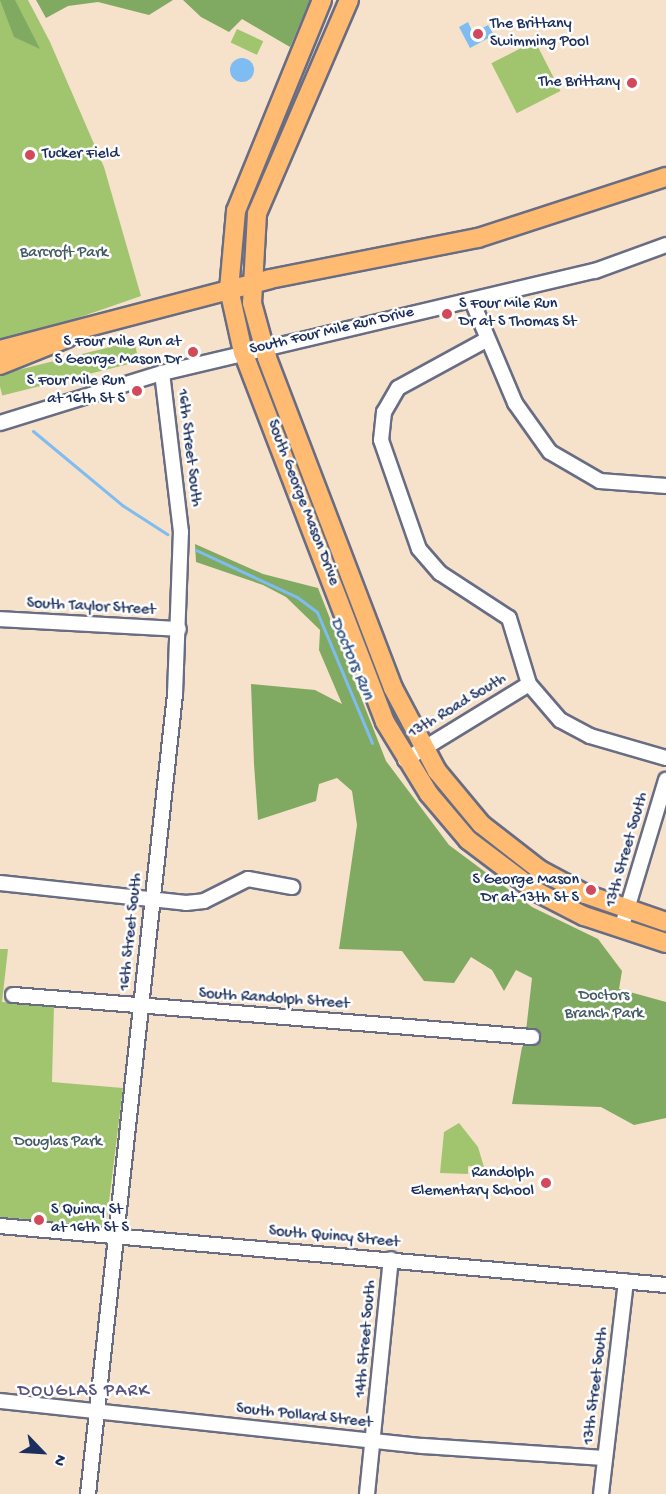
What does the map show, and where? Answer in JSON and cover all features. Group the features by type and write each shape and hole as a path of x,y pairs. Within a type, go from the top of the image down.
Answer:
{"main road":[{"name":"South George Mason Drive","path":"322,0 242,190 231,233 229,289 243,352 329,575 405,760 447,818 490,859 561,905 621,929 666,943"},
{"name":"South George Mason Drive","path":"349,0 257,214 251,284 264,347 348,568 421,748 468,810 514,852 557,880 628,911 666,922"},
{"path":"0,365 71,335 229,289 364,258 563,205 666,168"},
{"path":"364,258 478,238 666,177"},
{"path":"0,350 41,337 71,335"},
{"path":"329,575 348,568"}],"street":[{"name":"South Four Mile Run Drive","path":"0,423 162,373 243,352 595,271 666,245"},
{"path":"472,301 486,340 515,403 562,463 600,482 666,486"},
{"path":"486,340 389,396 381,440 419,549 440,573 509,618 529,684 560,720 590,736 666,758"},
{"name":"16th Street South","path":"88,1494 179,629 181,532 162,373"},
{"name":"South Taylor Street","path":"0,619 179,629"},
{"name":"13th Road South","path":"405,760 421,748 529,684"},
{"name":"13th Street South","path":"621,929 666,780"},
{"path":"0,883 150,902 204,901 248,879 292,887"},
{"name":"South Randolph Street","path":"13,995 532,1037"},
{"name":"South Quincy Street","path":"0,1226 666,1285"},
{"name":"14th Street South","path":"368,1494 391,1259"},
{"name":"13th Street South","path":"601,1494 626,1281"},
{"name":"South Pollard Street","path":"0,1401 374,1441 605,1458"}],"green space":[{"name":"Barcroft Park","path":"0,0 28,0 50,42 104,167 141,296 0,345"},
{"path":"0,0 15,0 40,49 14,37"},
{"path":"36,0 173,0 149,15 98,2 68,6 46,18"},
{"path":"183,0 310,0 290,47 242,19 229,32 201,17"},
{"path":"237,29 263,41 257,55 231,43"},
{"path":"535,41 560,91 517,113 491,63"},
{"path":"134,341 139,361 2,395 0,374"},
{"path":"256,364 286,419 340,562 332,566"},
{"name":"Doctors Branch Park","path":"195,544 263,574 318,588 386,761 449,845 532,907 598,939 622,971 619,989 666,1002 666,1118 634,1125 601,1107 512,1104 522,1047 535,1038 526,1031 532,978 516,970 504,991 492,970 471,957 454,983 424,981 402,951 339,949 357,825 352,791 337,778 319,784 316,801 258,820 254,764 251,684 315,690 342,704 319,650 320,630 286,597 263,585 196,562"},
{"path":"345,577 412,743 405,746 338,580"},
{"name":"Douglas Park","path":"0,949 8,949 2,1002 54,1005 52,1082 123,1088 106,1226 0,1217"},
{"path":"459,1123 478,1147 484,1167 468,1166 468,1174 440,1173 444,1132"}],"water":[{"name":"The Brittany Swimming Pool","path":"468,22 473,33 488,25 494,35 470,48 459,27"},
{"path":"242,58 250,62 254,70 250,78 242,82 234,78 230,70 234,62"}],"waterway":[{"name":"Doctors Run","path":"33,431 122,505 167,534"},
{"name":"Doctors Run","path":"196,550 297,597 317,612 372,743"}],"place":[{"name":"The Brittany Swimming Pool","path":"478,34"},
{"name":"The Brittany","path":"632,83"},
{"name":"Tucker Field","path":"30,155"},
{"name":"S Four Mile Run Dr at S Thomas St","path":"447,314"},
{"name":"S Four Mile Run at S George Mason Dr","path":"193,352"},
{"name":"S Four Mile Run at 16th St S","path":"137,391"},
{"name":"S George Mason Dr at 13th St S","path":"591,890"},
{"name":"Randolph Elementary School","path":"546,1183"},
{"name":"S Quincy St at 16th St S","path":"39,1220"}],"district":[{"name":"DOUGLAS PARK","path":"84,1392"}]}
